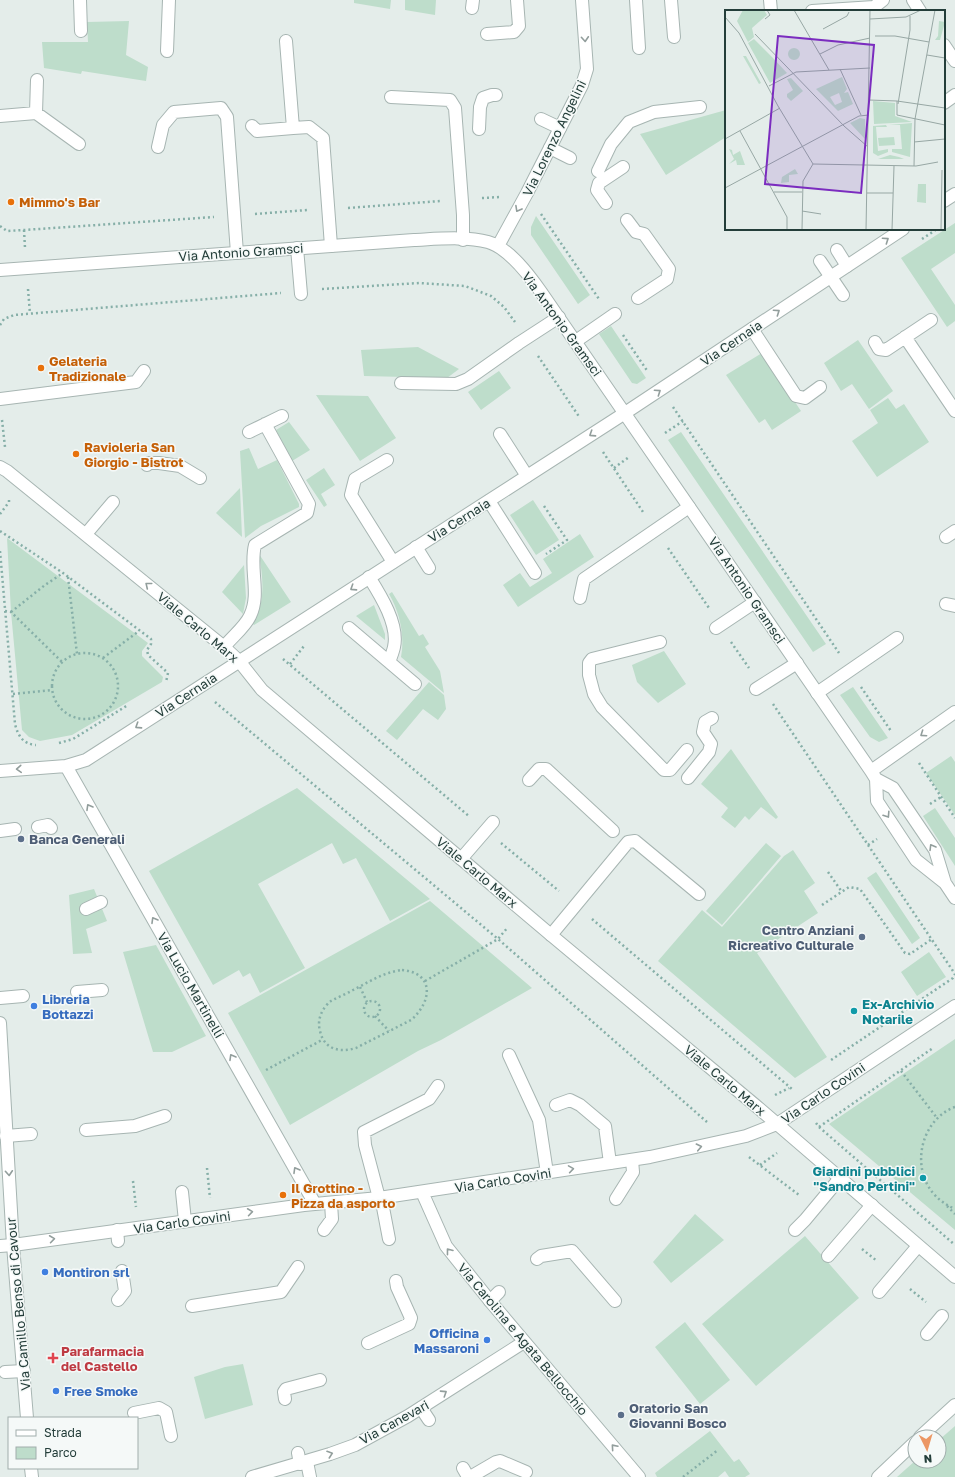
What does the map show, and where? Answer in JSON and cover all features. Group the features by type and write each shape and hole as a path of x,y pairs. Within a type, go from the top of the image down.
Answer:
{"street":[{"path":"80,0 81,31"},
{"path":"166,51 169,0"},
{"path":"487,34 514,32 519,26 516,0"},
{"name":"Via Lorenzo Angelini","path":"498,246 582,85 587,69 582,0"},
{"path":"636,0 639,48"},
{"path":"671,0 674,37"},
{"path":"770,0 771,10"},
{"path":"836,10 861,9 874,6 883,0"},
{"path":"913,0 919,10"},
{"path":"286,41 293,128"},
{"path":"945,46 955,61"},
{"path":"36,113 38,80"},
{"path":"479,129 480,107 483,98 496,95"},
{"path":"945,102 955,95"},
{"path":"391,97 450,100 455,108 463,240"},
{"path":"606,203 597,190 597,173 611,144 629,122 654,112 700,107"},
{"path":"158,147 163,125 174,112 221,108 227,117 237,252"},
{"path":"0,116 36,113 79,144"},
{"path":"541,119 560,128"},
{"path":"252,126 257,131 309,127 323,138 331,246"},
{"path":"550,148 570,158"},
{"path":"597,173 623,166"},
{"path":"945,201 955,194"},
{"path":"627,220 636,232 644,234 669,269 667,279 638,298"},
{"name":"Via Cernaia","path":"0,771 66,766 86,760 264,644 661,390 901,230"},
{"name":"Via Antonio Gramsci","path":"0,270 414,240 476,240 488,242 498,246 513,259 532,280 559,317 874,775 893,788 935,850 945,883 955,898"},
{"path":"297,248 301,293"},
{"path":"837,250 847,266"},
{"path":"820,261 843,295"},
{"path":"576,342 613,316"},
{"path":"401,383 456,384 468,379 526,338 559,317"},
{"path":"875,342 879,349 886,350 931,320"},
{"path":"752,329 796,396 805,398 820,388"},
{"path":"905,337 955,411"},
{"path":"0,399 136,382 144,371"},
{"path":"249,432 282,416"},
{"path":"224,647 252,614 255,586 252,555 255,545 307,513 309,504 265,424"},
{"path":"500,434 527,476"},
{"path":"387,460 355,479 351,495 393,562"},
{"path":"147,465 149,463 159,463 180,466 200,478"},
{"name":"Viale Carlo Marx","path":"0,467 86,534 224,647 239,661 262,690 551,935 797,1140 955,1277"},
{"path":"489,501 532,569"},
{"path":"86,534 113,502"},
{"path":"580,598 584,579 690,507"},
{"path":"416,547 429,568"},
{"path":"369,577 382,598 395,637 394,649 389,662"},
{"path":"718,626 755,602"},
{"path":"349,628 415,684"},
{"path":"817,693 897,638"},
{"path":"660,642 592,659 589,663 588,675 594,694 602,707 664,770 670,770 686,750"},
{"path":"758,687 797,663"},
{"path":"874,775 902,748 955,712"},
{"path":"688,778 709,752 710,744 703,732 705,722 712,718"},
{"name":"Via Lucio Martinelli","path":"66,766 131,888 315,1204"},
{"path":"530,780 539,769 546,769 613,831"},
{"name":"Via Antonio Gramsci","path":"874,775 877,801 916,860 945,883"},
{"path":"38,827 48,826 51,828"},
{"path":"461,859 489,826"},
{"path":"0,831 15,829"},
{"path":"551,935 628,842 635,841 700,894"},
{"path":"86,909 101,902"},
{"path":"77,992 102,990"},
{"path":"0,998 23,996"},
{"name":"Via Carlo Covini","path":"0,1246 117,1236 139,1227 315,1204 380,1198 422,1192 650,1157 746,1136 777,1124 955,1006"},
{"name":"Via Camillo Benso di Cavour","path":"0,1023 6,1136 3,1148 13,1245 27,1417"},
{"path":"509,1055 539,1120 547,1173"},
{"path":"389,1239 380,1198 365,1145 364,1132 429,1099 438,1086"},
{"path":"556,1104 570,1100 580,1105 605,1126 610,1163"},
{"path":"86,1130 134,1126 165,1116"},
{"path":"6,1136 31,1134"},
{"path":"616,1199 633,1172 632,1160"},
{"path":"795,1230 815,1209 840,1178"},
{"path":"182,1192 185,1221"},
{"name":"Via Carolina e Agata Bellocchio","path":"422,1192 446,1246 524,1342 638,1477"},
{"path":"324,1230 332,1219 331,1203"},
{"path":"828,1256 872,1205"},
{"path":"879,1292 918,1246"},
{"path":"538,1259 541,1256 572,1251 615,1301"},
{"path":"192,1306 281,1292 298,1267"},
{"path":"118,1300 125,1291 122,1271"},
{"path":"368,1344 409,1324 411,1318 397,1287 396,1281"},
{"path":"490,1301 499,1292"},
{"path":"927,1334 942,1316"},
{"name":"Via Canevari","path":"252,1477 302,1459 355,1445 386,1434 421,1408 524,1342"},
{"path":"5,1372 24,1371"},
{"path":"286,1399 284,1392 286,1389 320,1380"},
{"path":"929,1429 955,1405"},
{"path":"134,1413 159,1408 166,1412 171,1436"},
{"path":"421,1408 429,1420"},
{"path":"878,1477 907,1450"},
{"path":"302,1459 310,1477"},
{"path":"463,1468 467,1475 472,1476 500,1461 526,1472"}],"path":[{"path":"540,213 613,316 661,390 902,748 918,761 955,818"},
{"path":"0,325 4,319 14,316 419,282 465,286 491,296 504,307 656,530 758,687 955,974 954,979 830,1061"},
{"path":"532,569 567,540 544,506"},
{"path":"0,531 63,573 151,639 151,644 147,650 148,655 168,673 166,682 159,686"},
{"path":"0,551 13,694 14,724 18,735 27,743 40,745"},
{"path":"11,612 45,585 63,573"},
{"path":"68,577 77,654"},
{"path":"5,611 11,612 62,662"},
{"path":"103,658 139,630"},
{"path":"264,644 489,826 575,905 790,1087 819,1127 955,1245"},
{"path":"77,654 95,654 103,658 112,666 118,677 119,689 116,701 109,711 98,718 86,720 74,718 63,712 56,702 52,690 52,680 56,670 62,662 77,654"},
{"path":"166,682 183,698 192,704 212,700 498,939 710,1124 711,1134 717,1143"},
{"path":"13,694 52,690"},
{"path":"52,744 73,739 132,702"},
{"path":"103,714 106,719"},
{"path":"828,872 842,892"},
{"path":"822,905 849,887 860,888 905,953 910,954 932,939"},
{"path":"425,981 498,939 522,910"},
{"path":"409,970 417,974 425,981 426,995 421,1010 411,1020 356,1048 349,1050 335,1049 322,1040 319,1029 319,1020 322,1011 330,1002 360,986 384,974 409,970"},
{"path":"360,986 368,1002"},
{"path":"372,1001 377,1003 379,1007 379,1012 375,1016 370,1017 366,1015 364,1011 364,1006 368,1002 372,1001"},
{"path":"375,1016 389,1031"},
{"path":"266,1070 322,1040"},
{"path":"760,1165 819,1127 937,1046"},
{"path":"901,1070 937,1118"},
{"path":"755,1105 797,1083"},
{"path":"955,1107 937,1118 928,1131 922,1146 921,1162 924,1178 932,1192 955,1214"},
{"path":"748,1156 815,1209"},
{"path":"208,1168 212,1218"},
{"path":"133,1181 139,1227"},
{"path":"943,1203 955,1209"},
{"path":"846,1235 942,1316"},
{"path":"682,1477 718,1450"}],"green space":[{"path":"354,0 391,0 390,9 354,3"},
{"path":"405,0 436,0 435,15 405,10"},
{"path":"129,21 126,55 148,67 146,81 82,71 81,74 44,68 42,42 88,42 87,22"},
{"path":"725,110 725,138 666,175 640,134"},
{"path":"536,216 590,295 578,304 531,235 531,227"},
{"path":"955,223 955,253 931,269 955,305 955,321 947,327 901,258"},
{"path":"611,326 646,378 637,384 632,383 599,334"},
{"path":"858,340 893,391 869,409 852,384 841,391 824,363"},
{"path":"418,347 459,369 447,378 364,376 361,350"},
{"path":"762,353 801,411 772,430 765,419 759,423 726,375"},
{"path":"499,371 511,388 481,410 468,392"},
{"path":"316,395 368,396 396,438 360,461"},
{"path":"888,398 896,409 904,404 929,442 877,477 852,441 878,423 870,410"},
{"path":"289,422 310,450 292,461 276,430"},
{"path":"681,432 826,644 813,652 668,440"},
{"path":"249,448 258,469 277,460 299,504 299,507 261,526 245,538 240,451"},
{"path":"324,468 335,485 321,494 327,505 324,507 306,480"},
{"path":"240,488 242,537 216,513"},
{"path":"533,500 559,540 536,555 510,515"},
{"path":"580,534 594,557 518,607 503,585 520,573 530,587 552,573 543,559"},
{"path":"7,538 148,643 142,651 142,656 163,677 162,682 72,735 40,741 29,737 22,730 11,612"},
{"path":"259,554 291,602 254,625 253,624 262,598 262,572"},
{"path":"244,565 246,598 243,614 222,592"},
{"path":"392,592 419,636 423,634 429,644 425,647 440,671 444,693 401,657 401,625 393,601 389,594"},
{"path":"374,605 385,634 385,640 356,616"},
{"path":"664,651 686,684 658,703 637,682 632,665"},
{"path":"429,682 444,695 446,709 438,720 423,709 397,740 386,731"},
{"path":"853,687 888,738 879,742 870,737 840,695"},
{"path":"731,749 778,817 776,819 761,807 749,820 745,816 735,828 721,817 728,808 701,784"},
{"path":"951,756 955,762 955,815 926,773"},
{"path":"297,788 430,899 390,921 356,858 343,864 332,843 258,884 305,968 260,993 250,973 243,977 239,970 213,985 149,871"},
{"path":"935,808 955,838 955,866 923,816"},
{"path":"766,843 781,856 722,925 706,911"},
{"path":"793,850 815,883 804,891 818,913 757,953 827,1057 795,1078 658,961 702,910 722,927 784,856"},
{"path":"876,872 920,938 912,944 867,878"},
{"path":"94,889 107,921 86,929 92,953 73,954 69,895"},
{"path":"430,901 532,988 441,1040 418,1051 290,1125 228,1013"},
{"path":"156,945 206,1036 172,1052 153,1052 123,952"},
{"path":"929,952 946,977 917,996 901,972"},
{"name":"Giardini pubblici \"Sandro Pertini\"","path":"955,1039 955,1230 829,1124"},
{"path":"695,1214 724,1240 671,1283 653,1262"},
{"path":"805,1236 859,1298 756,1386 702,1324"},
{"path":"685,1322 730,1380 700,1404 655,1347"},
{"path":"243,1364 253,1405 205,1419 194,1377 225,1367"},
{"path":"955,1426 955,1477 897,1477 907,1468 947,1469 947,1433"},
{"path":"710,1431 734,1462 739,1459 750,1474 745,1477 729,1477 725,1471 718,1477 657,1477 655,1473"}],"place":[{"name":"Mimmo's Bar","path":"11,202"},
{"name":"Gelateria Tradizionale","path":"41,368"},
{"name":"Ravioleria San Giorgio - Bistrot","path":"76,454"},
{"name":"Banca Generali","path":"21,839"},
{"name":"Centro Anziani Ricreativo Culturale","path":"862,937"},
{"name":"Libreria Bottazzi","path":"34,1006"},
{"name":"Ex-Archivio Notarile","path":"854,1011"},
{"name":"Giardini pubblici \"Sandro Pertini\"","path":"923,1178"},
{"name":"Il Grottino - Pizza da asporto","path":"283,1195"},
{"name":"Montiron srl","path":"45,1272"},
{"name":"Officina Massaroni","path":"487,1340"},
{"name":"Parafarmacia del Castello","path":"53,1358"},
{"name":"Free Smoke","path":"56,1391"},
{"name":"Oratorio San Giovanni Bosco","path":"621,1415"}]}
